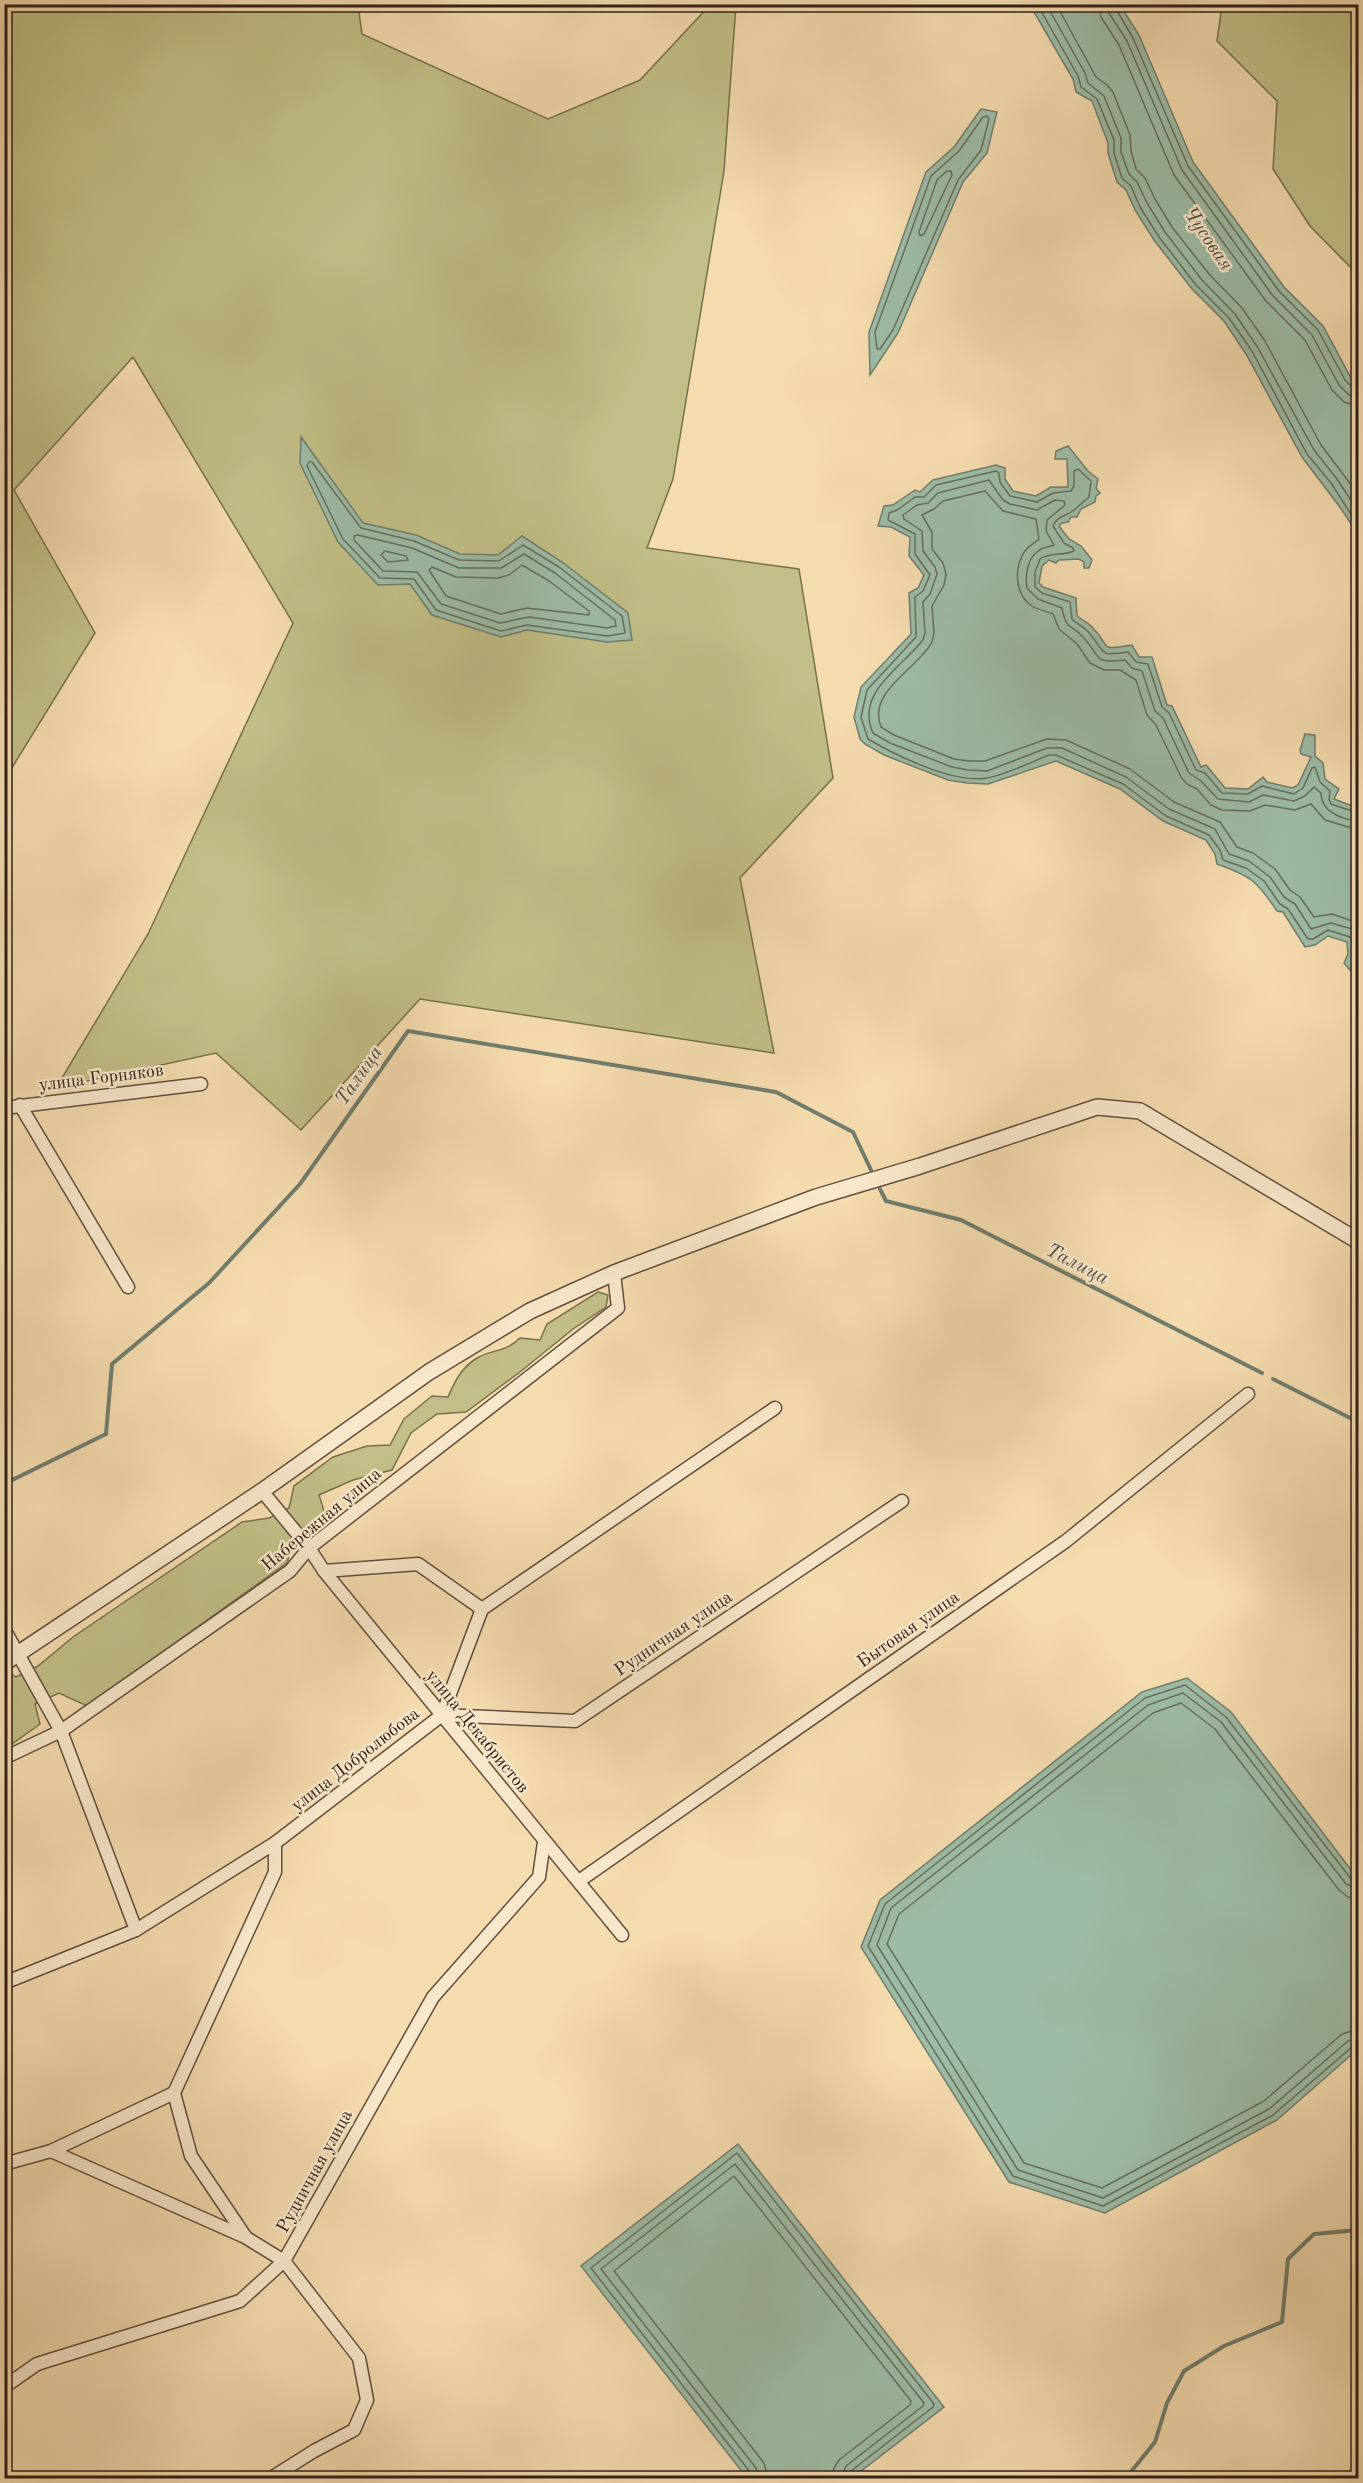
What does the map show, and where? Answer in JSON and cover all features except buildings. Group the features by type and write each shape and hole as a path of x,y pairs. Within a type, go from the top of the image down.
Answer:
{"street":[{"name":"улица Горняков","path":"4,1108 201,1084"},
{"path":"20,1105 128,1287"},
{"path":"11,1659 262,1491 429,1372 530,1311 614,1273 816,1197 920,1166 1097,1107 1140,1111 1359,1241"},
{"name":"Набережная улица","path":"4,1758 61,1731 290,1571 309,1548 618,1308 614,1273"},
{"name":"Бытовая улица","path":"579,1881 1066,1541 1248,1394"},
{"path":"324,1571 418,1564 482,1609 776,1408"},
{"name":"улица Декабристов","path":"262,1491 309,1548 324,1571 622,1935"},
{"name":"Рудничная улица","path":"442,1714 575,1721 902,1502"},
{"name":"улица Добролюбова","path":"4,1983 136,1930 275,1843 442,1714 482,1609"},
{"path":"4,1629 11,1659 61,1731 136,1930"},
{"name":"Рудничная улица","path":"4,2386 37,2364 240,2301 284,2261 433,1997 539,1877 544,1842"},
{"path":"245,2236 191,2156 174,2093 275,1872 275,1843"},
{"path":"4,2164 51,2151 174,2093"},
{"path":"51,2151 245,2236 284,2261 359,2358 367,2400 354,2430 314,2451 271,2478"}],"shaded area":[{"path":"5,5 358,5 362,34 548,119 640,80 710,5 736,5 724,171 673,479 647,548 799,569 833,778 740,878 774,1053 420,999 301,1130 216,1053 56,1088 148,934 293,623 133,357 14,490 95,633 5,779"},
{"path":"1222,5 1358,5 1358,275 1310,226 1273,169 1277,101 1217,41"},
{"path":"598,1292 608,1295 606,1307 573,1329 466,1412 437,1414 411,1433 392,1470 353,1480 319,1495 327,1521 293,1542 287,1563 87,1706 59,1693 35,1704 40,1724 5,1749 4,1670 16,1677 38,1666 73,1637 242,1522 269,1518 289,1508 294,1486 333,1457 367,1446 390,1445 404,1419 432,1396 448,1397 459,1375 471,1362 483,1355 503,1349 520,1338 540,1340 547,1324"}],"water":[{"name":"Чусовая","path":"1030,5 1120,5 1139,35 1193,162 1284,287 1323,326 1350,376 1358,385 1358,543 1354,528 1302,457 1246,354 1224,321 1192,289 1154,240 1135,210 1126,190 1117,182 1108,153 1108,143 1092,101 1076,92 1073,79"},
{"path":"981,109 997,112 987,153 963,182 898,333 870,375 869,332 926,172 954,147"},
{"path":"301,437 363,523 416,535 460,554 498,555 522,536 562,562 628,613 632,640 607,642 527,630 501,637 432,615 410,584 378,585 338,542 300,463"},
{"path":"1068,446 1088,471 1098,479 1096,488 1100,493 1096,496 1095,502 1081,509 1077,517 1071,517 1068,522 1059,526 1069,539 1081,546 1092,560 1089,568 1084,568 1084,562 1079,559 1059,560 1056,563 1049,560 1042,566 1039,583 1043,587 1076,598 1077,616 1099,634 1106,646 1114,648 1132,645 1139,657 1152,657 1167,705 1172,706 1201,767 1206,765 1225,788 1248,789 1263,777 1267,782 1292,788 1298,785 1311,757 1301,754 1305,734 1315,735 1315,756 1323,763 1325,779 1339,789 1334,799 1358,808 1358,986 1355,983 1356,977 1344,963 1348,954 1347,942 1328,936 1315,945 1305,947 1283,912 1277,911 1258,886 1246,876 1217,864 1215,854 1206,840 1163,821 1120,789 1056,761 988,784 948,780 884,755 860,739 854,717 861,687 911,634 909,593 918,588 924,575 909,556 910,537 891,527 878,526 884,506 893,505 915,490 920,492 933,480 996,465 1005,468 1005,479 1013,491 1036,496 1051,487 1068,487 1067,459 1055,459 1056,451"},
{"path":"1187,1678 1231,1712 1358,1879 1358,2049 1277,2120 1105,2213 1009,2182 861,1947 880,1900 1142,1692"},
{"path":"738,2144 944,2407 852,2478 747,2478 581,2266"}],"waterway":[{"name":"Талица","path":"4,1484 106,1434 112,1364 209,1283 300,1184 408,1031 776,1092 853,1132 871,1170"},
{"name":"Талица","path":"880,1189 886,1201 961,1220 1262,1373"},
{"name":"Талица","path":"1273,1379 1358,1422"},
{"path":"1126,2478 1155,2442 1167,2403 1184,2371 1224,2346 1282,2322 1288,2259 1314,2234 1358,2230"}]}
